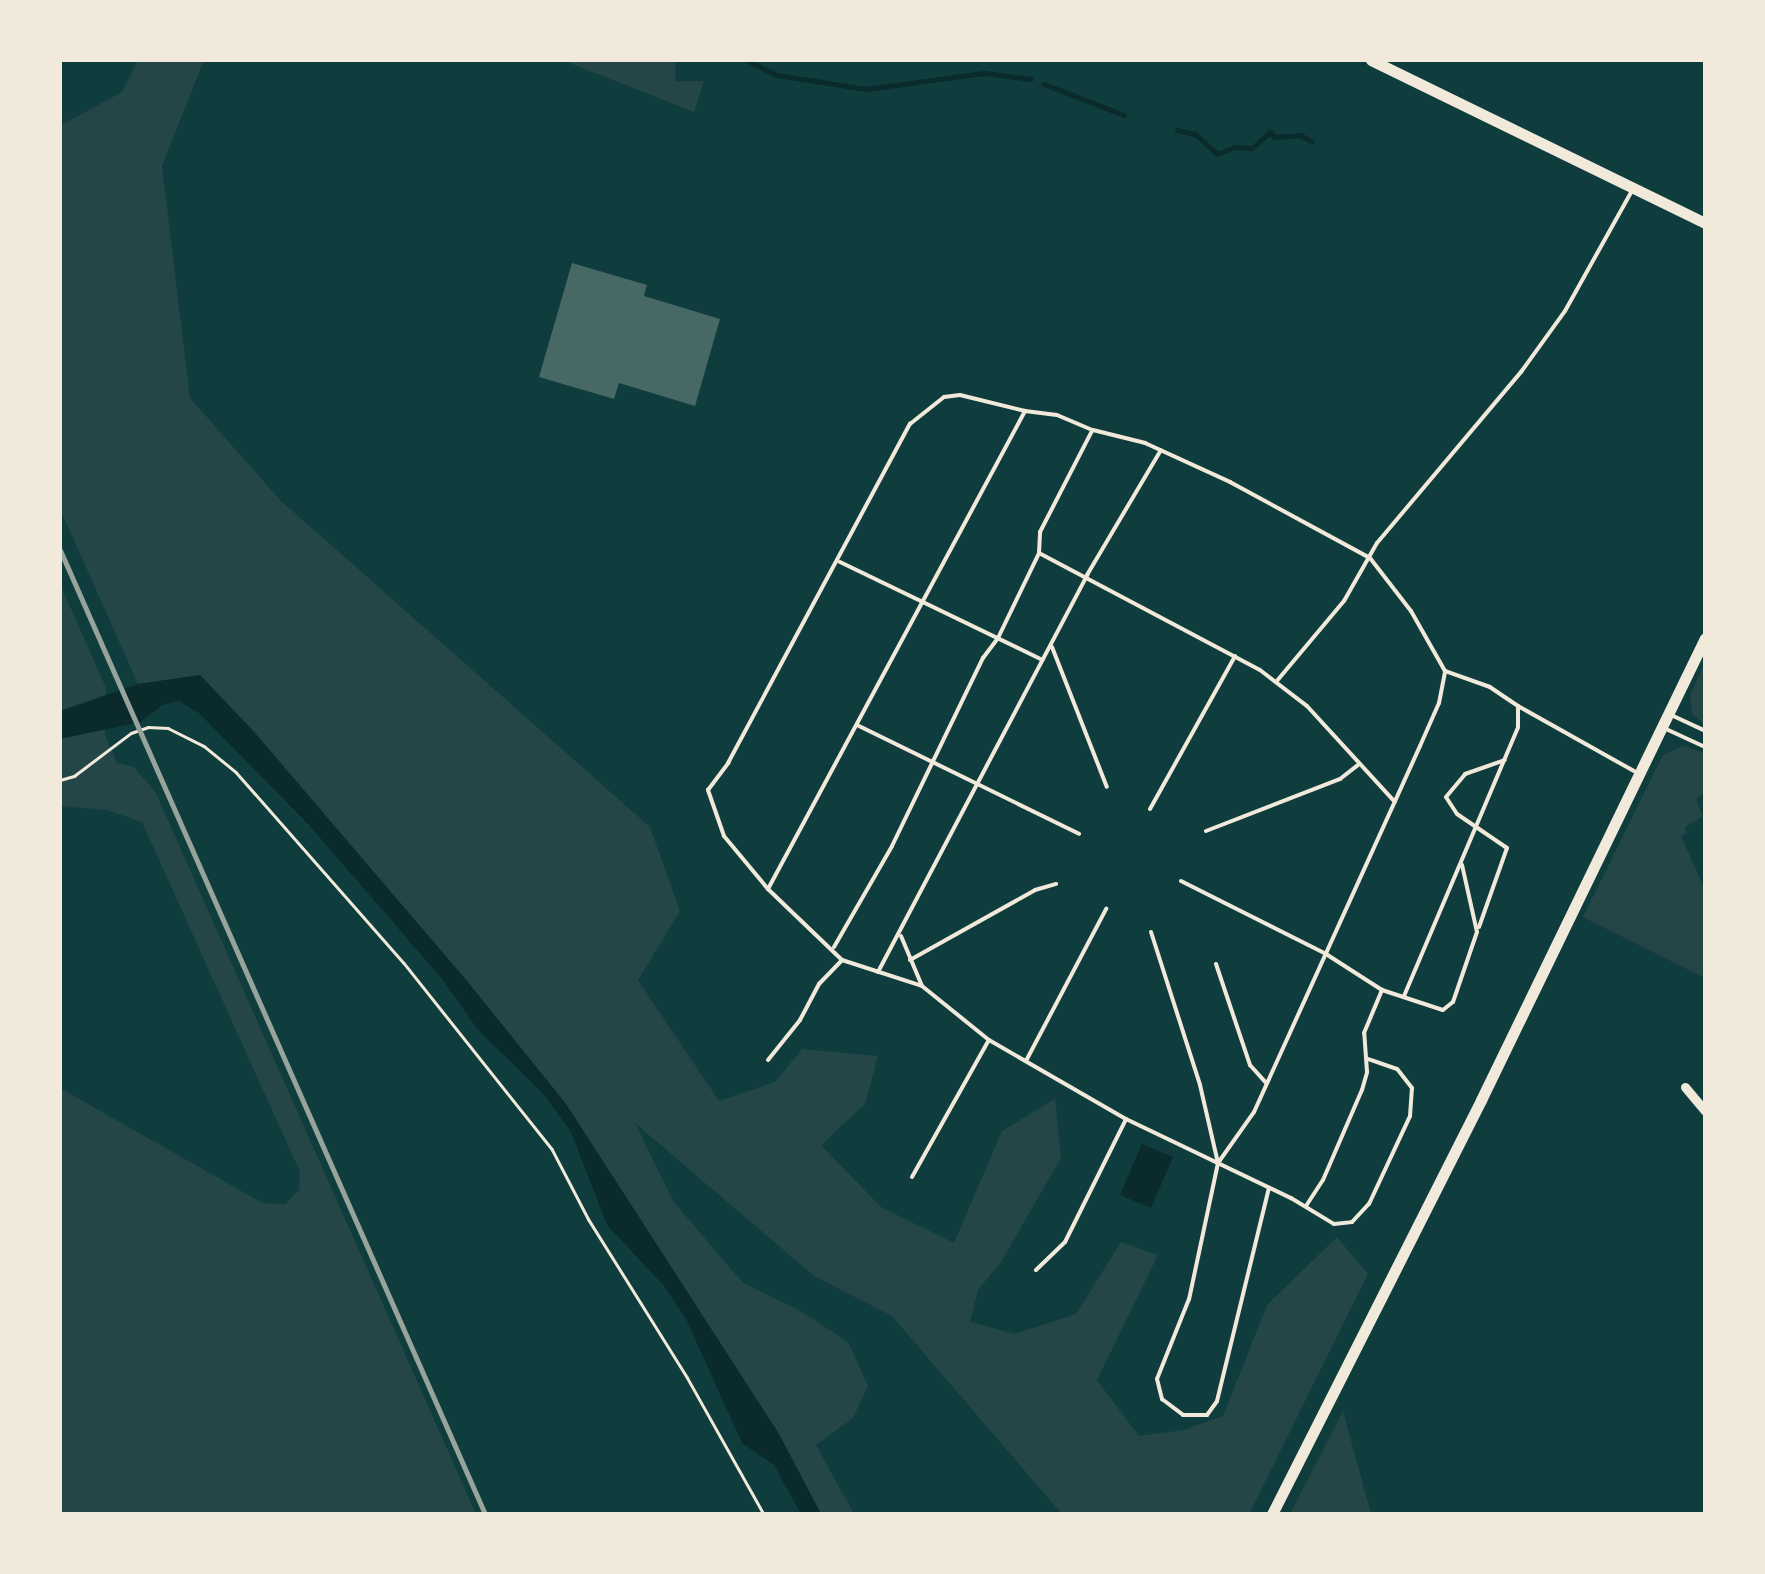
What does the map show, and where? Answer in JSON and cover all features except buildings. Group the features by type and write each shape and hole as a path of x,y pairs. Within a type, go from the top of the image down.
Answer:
{"street":[{"path":"1371,60 1705,223"},
{"path":"1272,1514 1482,1100 1705,638"},
{"path":"1686,1087 1705,1112"}],"lane":[{"path":"1276,682 1344,601 1370,558 1565,311 1633,189"},
{"path":"1218,1162 1247,1125 1439,703 1445,671 1411,611 1370,558 1161,450 1057,415 960,395 944,397 920,411 900,441 728,764 708,790 724,836 768,889 834,947 842,960 922,986 989,1040 1126,1119 1306,1206 1334,1224 1352,1222 1369,1204 1400,1146 1410,1116 1412,1088 1396,1068 1368,1059"},
{"path":"768,889 859,726 1024,411"},
{"path":"834,947 892,846 998,638 1040,552 1040,532 1093,430"},
{"path":"878,972 1088,575 1161,450"},
{"path":"1040,552 1088,575 1276,682 1308,706 1358,766 1395,802"},
{"path":"838,561 1043,660"},
{"path":"1052,646 1108,787"},
{"path":"1150,809 1234,656"},
{"path":"1445,671 1490,687 1638,774"},
{"path":"1404,997 1506,760 1518,727 1518,706"},
{"path":"1668,713 1705,731"},
{"path":"859,726 1079,834"},
{"path":"1662,726 1705,748"},
{"path":"1181,880 1326,954 1382,990 1436,1009 1449,1008 1508,854 1503,842 1457,814 1446,797 1465,774 1506,760"},
{"path":"1206,832 1340,779 1358,766"},
{"path":"1462,864 1477,932"},
{"path":"910,960 1035,890 1056,884"},
{"path":"1027,1059 1106,909"},
{"path":"900,932 922,986"},
{"path":"1150,932 1200,1085 1218,1162 1189,1299 1157,1379 1162,1399 1183,1414 1207,1415 1217,1400 1269,1188"},
{"path":"768,1060 800,1020 820,984 842,960"},
{"path":"1216,964 1250,1066 1266,1082"},
{"path":"1306,1206 1317,1192 1362,1090 1368,1059 1364,1032 1382,990"},
{"path":"912,1177 989,1040"},
{"path":"1036,1270 1065,1242 1126,1119"}],"path":[{"path":"60,780 74,776 131,732 148,726 168,728 186,737 236,772 404,963 552,1149 589,1220 687,1376 764,1514"}],"shaded area":[{"path":"138,60 204,60 162,166 190,398 280,500 650,827 680,911 638,980 719,1101 775,1082 802,1049 878,1056 865,1104 821,1145 881,1207 954,1243 1002,1131 1055,1099 1061,1158 1001,1262 978,1290 970,1322 1015,1334 1076,1314 1121,1242 1158,1255 1097,1380 1139,1436 1184,1430 1223,1416 1267,1305 1337,1237 1368,1274 1249,1514 1062,1514 892,1316 814,1276 635,1123 673,1201 743,1283 797,1309 848,1342 868,1386 853,1418 816,1445 854,1514 821,1514 779,1434 566,1104 467,981 255,733 200,675 138,684 60,509 60,126 122,92"},
{"path":"562,60 676,60 675,81 704,81 694,112"},
{"path":"60,584 106,688 105,735 117,763 134,767 156,793 476,1514 60,1514 60,1088 262,1203 285,1204 299,1190 300,1172 142,822 107,810 60,806"},
{"path":"1705,663 1705,725 1692,714 1690,695"},
{"path":"200,675 255,733 467,981 566,1104 779,1434 821,1514 801,1514 774,1465 742,1443 687,1321 665,1287 607,1225 571,1132 542,1092 478,1030 442,979 309,825 199,713 179,701 162,705 141,722 60,739 60,711 138,684"},
{"path":"1683,746 1705,753 1705,793 1696,799 1703,816 1685,827 1687,833 1681,836 1705,890 1705,978 1583,917 1663,755"},
{"path":"1142,1144 1173,1157 1151,1208 1120,1195"},
{"path":"1343,1411 1371,1514 1290,1514"}],"waterway":[{"path":"747,60 777,75 866,89 984,73 1031,79"},
{"path":"1044,84 1124,115"},
{"path":"1177,130 1195,134 1217,154 1234,147 1252,148 1270,132 1274,137 1300,135 1311,141"}],"railway":[{"path":"60,550 485,1514"}]}
